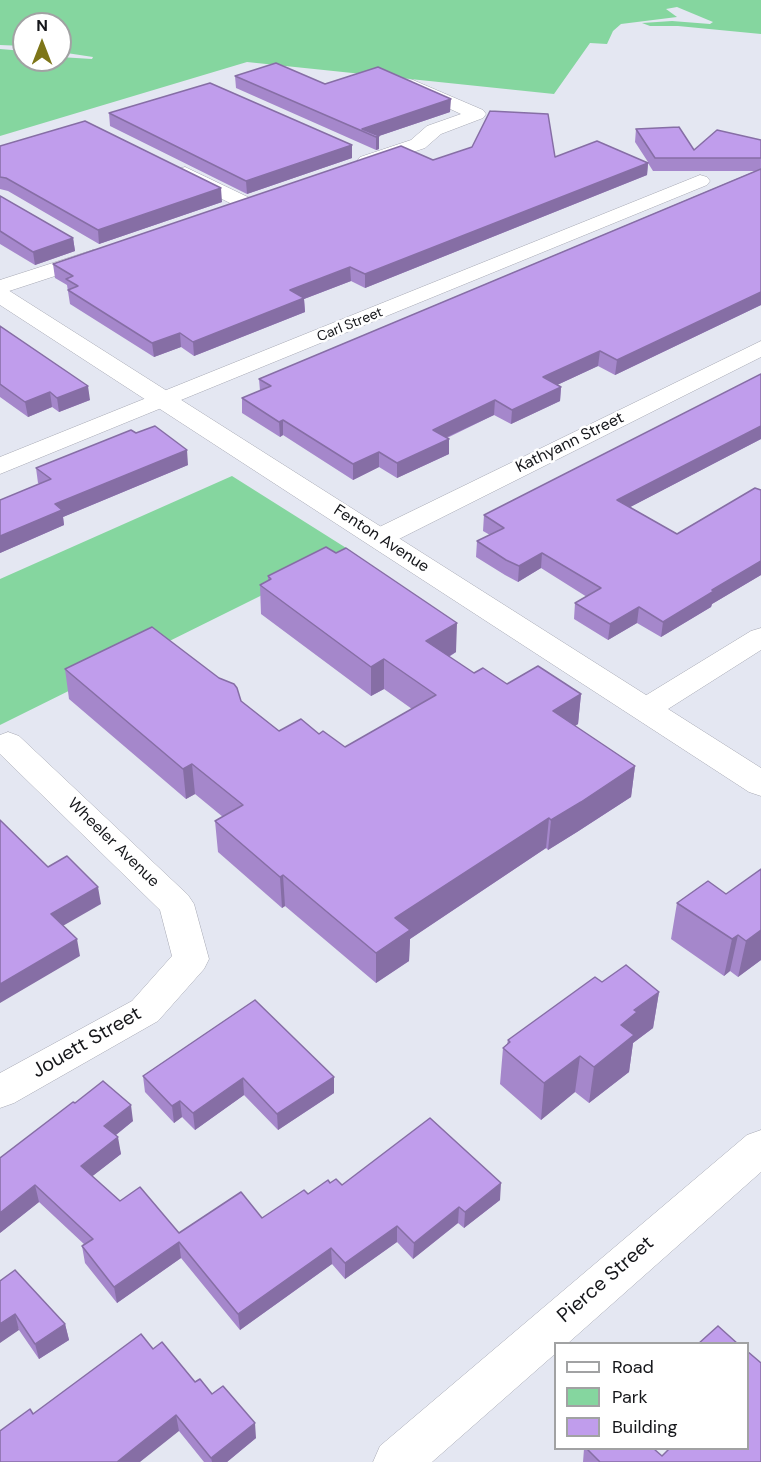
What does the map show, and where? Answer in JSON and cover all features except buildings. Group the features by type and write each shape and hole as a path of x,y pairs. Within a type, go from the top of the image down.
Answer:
{"street":[{"path":"362,158 418,144 434,130 477,114 413,85"},
{"path":"169,165 245,204"},
{"name":"Carl Street","path":"0,466 700,181"},
{"path":"222,211 267,196"},
{"path":"0,287 104,252 73,239"},
{"name":"Fenton Avenue","path":"0,295 761,784"},
{"name":"Kathyann Street","path":"379,538 761,348"},
{"path":"646,709 761,637"},
{"name":"Wheeler Avenue","path":"8,743 176,904 191,959"},
{"name":"Jouett Street","path":"0,1092 145,1011 191,959"},
{"name":"Pierce Street","path":"397,1462 761,1147"}],"green space":[{"path":"0,0 761,0 761,34 678,26 650,26 642,23 672,21 710,24 713,22 677,7 666,9 677,17 621,24 613,31 607,44 590,43 554,94 247,62 0,136 0,49 12,50 12,72 72,72 72,58 92,59 93,57 72,54 72,12 12,12 12,46 0,45"},
{"path":"232,476 351,551 0,725 0,579"}]}
